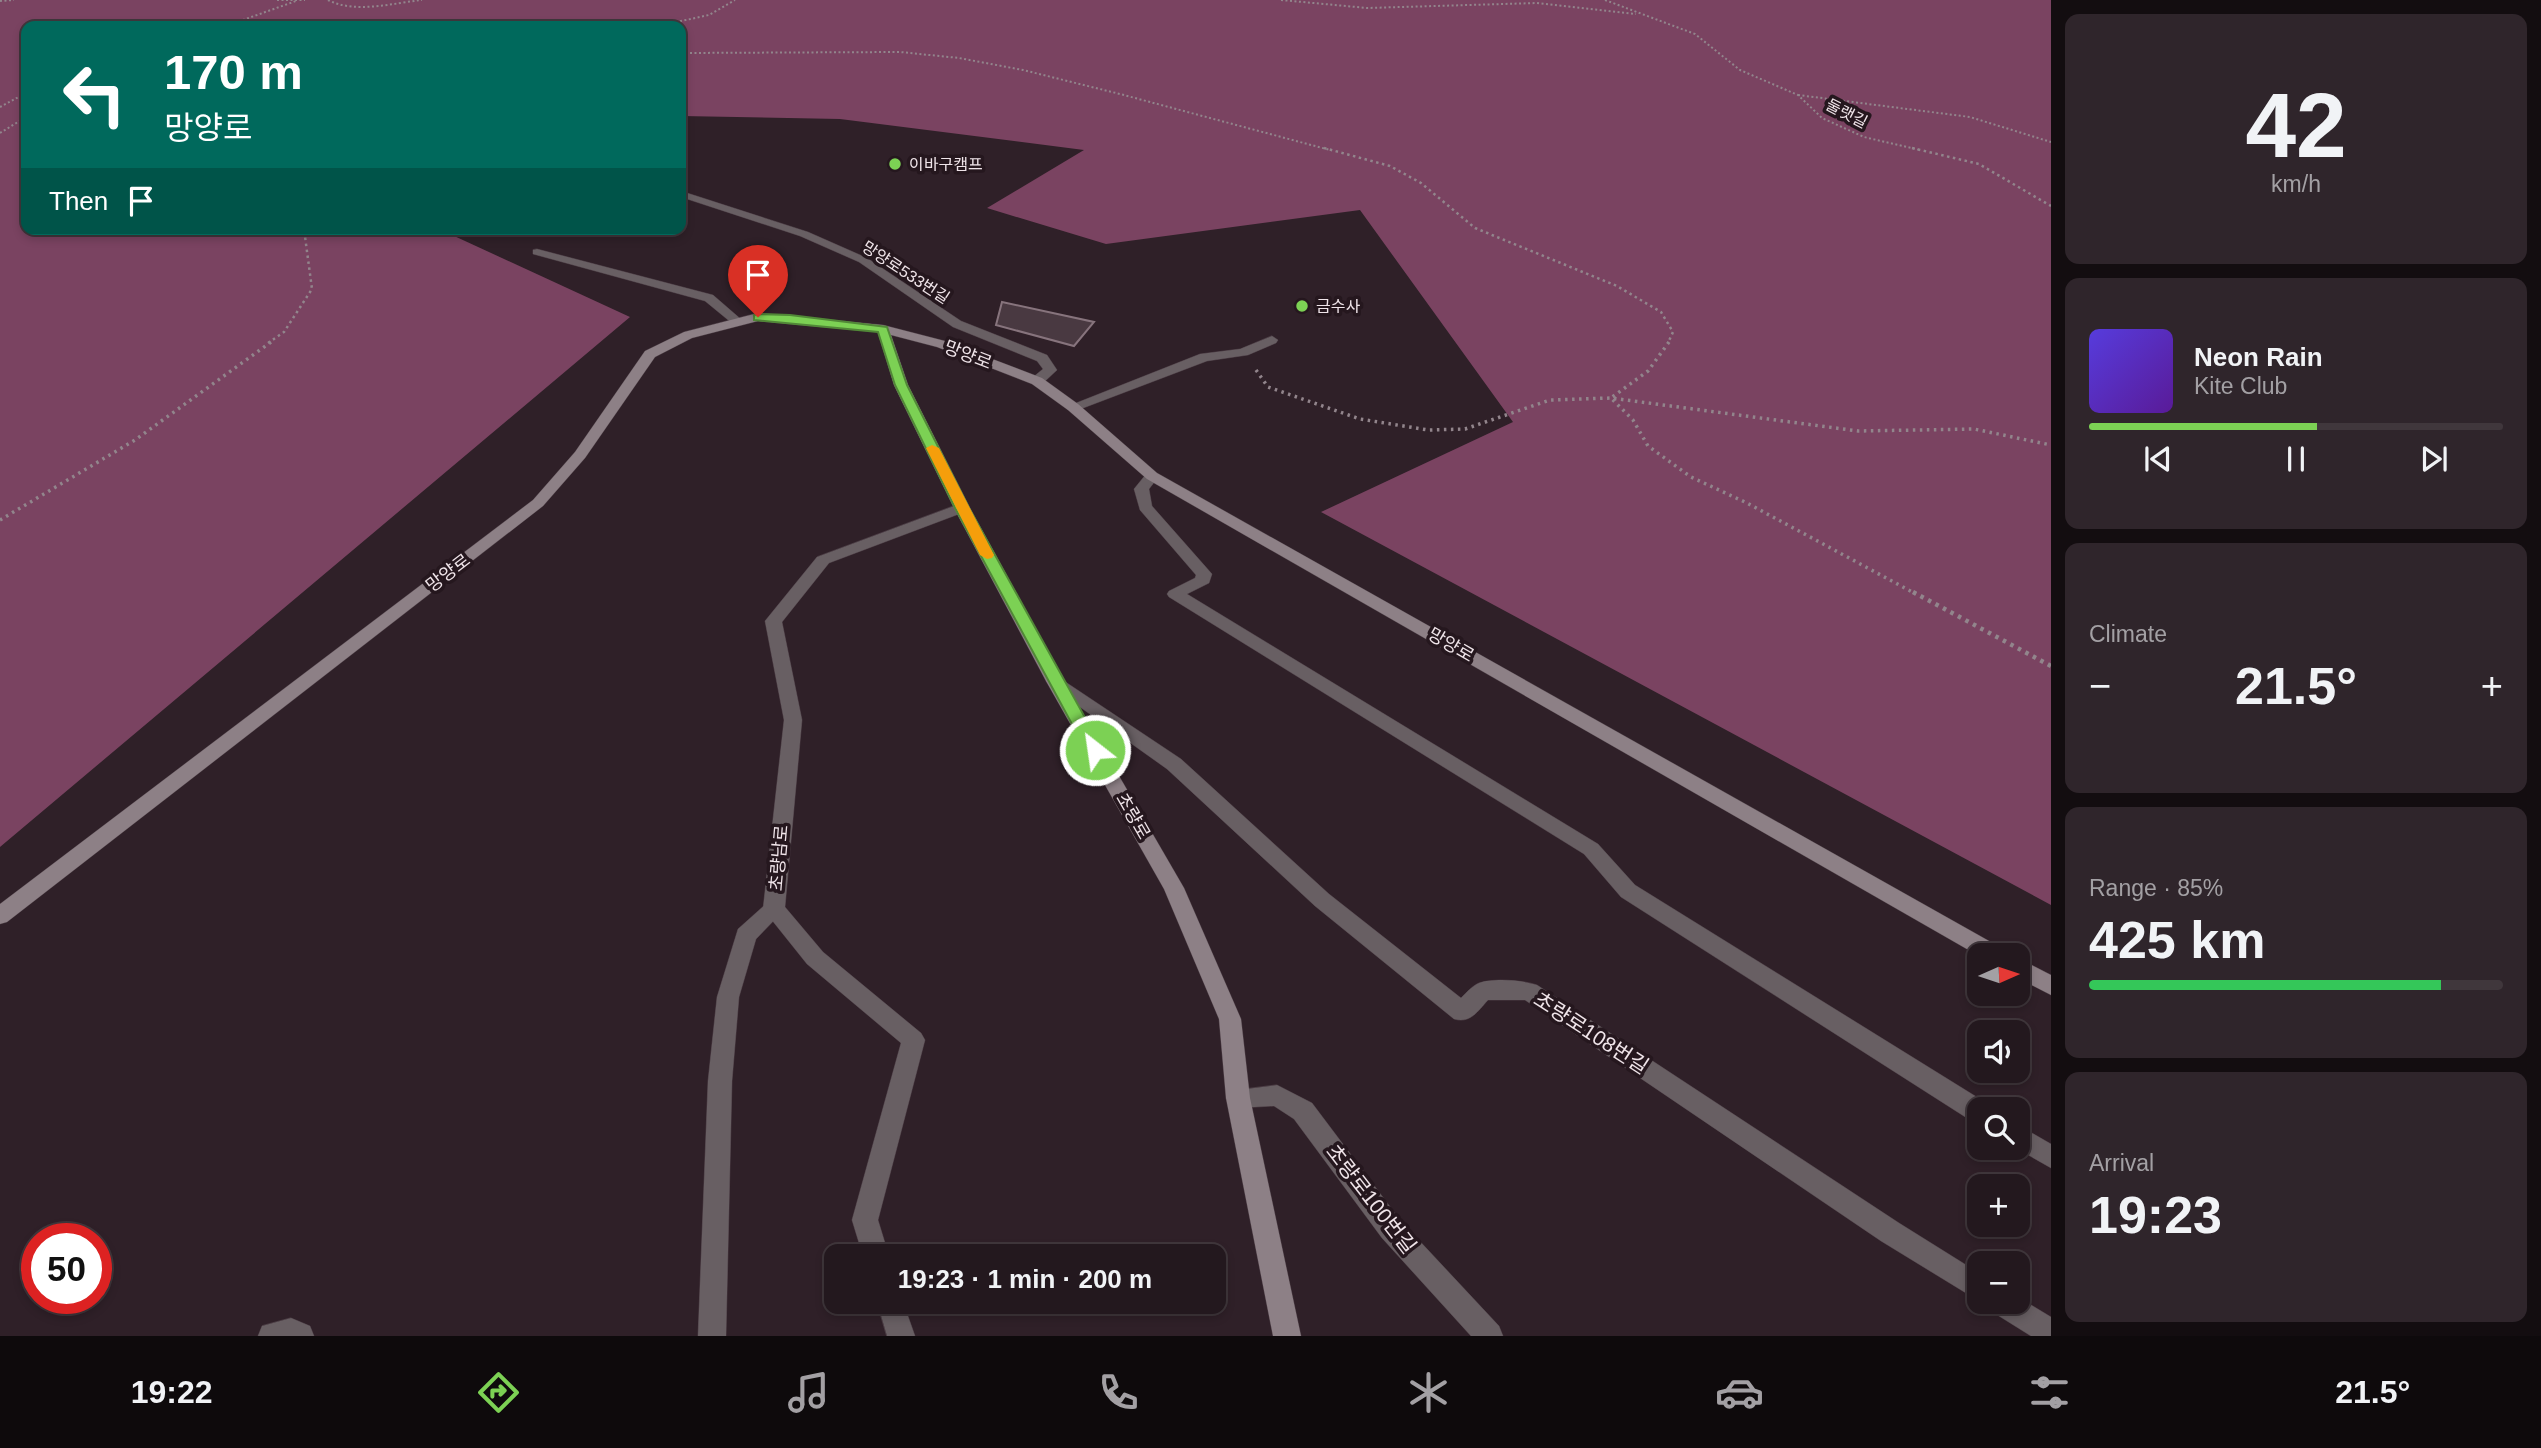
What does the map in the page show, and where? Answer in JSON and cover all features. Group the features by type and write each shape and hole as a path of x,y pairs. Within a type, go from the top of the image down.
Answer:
{"main road":[{"name":"망양로","path":"0,916 538,503 580,455 650,354 688,335 758,317 790,318 883,330 942,344 1037,382 1073,407 1152,475 1974,943"},
{"name":"초량로","path":"883,330 901,385 962,508 1055,681 1174,888 1230,1019 1238,1098 1287,1336"},
{"path":"2030,974 2051,986"}],"street":[{"name":"망양로533번길","path":"686,196 804,234 863,260 957,324 1042,358 1050,370 1037,382"},
{"path":"537,253 709,298 737,321"},
{"path":"1073,407 1205,357 1243,352 1272,340"},
{"path":"1152,475 1141,489 1144,508 1204,574 1203,580 1175,594 1591,849 1628,891 1967,1104"},
{"name":"초량남로","path":"872,1244 865,1220 913,1040 815,958 775,909 793,720 773,621 822,560 962,508"},
{"name":"초량로108번길","path":"1055,681 1174,764 1321,900 1462,1012 1483,991 1529,991 1967,1280"},
{"path":"712,1336 720,1081 728,997 746,935 775,909"},
{"name":"초량로100번길","path":"1238,1098 1277,1095 1303,1111 1391,1229 1489,1336"},
{"path":"2030,1144 2051,1157"},
{"path":"894,1314 901,1336"},
{"path":"2020,1314 2051,1333"},
{"path":"272,1336 290,1332 300,1336"}],"path":[{"path":"0,1 14,0"},
{"path":"277,0 296,1"},
{"path":"240,21 305,0"},
{"path":"328,0 334,5 422,0"},
{"path":"680,21 728,7 735,0"},
{"path":"1281,0 1367,8 1537,3 1644,15"},
{"name":"둘랫길","path":"1605,0 1695,34 1740,70 1798,95 1822,118 1864,137 1979,164 2051,206"},
{"path":"686,53 900,52 959,58 1023,70 1120,94 1390,166 1421,183 1475,228 1617,286 1661,312 1673,332 1663,357 1645,374 1611,398"},
{"path":"1798,95 1970,117 2051,142"},
{"path":"0,107 21,96"},
{"path":"0,133 21,120"},
{"path":"0,520 135,440 284,332 312,289 305,235"},
{"path":"1243,352 1268,387 1360,419 1428,430 1465,429 1550,400 1611,398 1858,431 1973,429 2051,445"},
{"path":"1611,398 1633,421 1648,446 1691,477 1747,503 2051,666"}],"shaded area":[{"path":"0,0 2051,0 2051,905 1321,512 1513,422 1360,210 1106,244 987,208 1084,150 840,119 686,116 686,21 21,21 21,235 452,235 630,317 0,847"}],"building":[{"path":"1002,302 1094,322 1074,346 996,325"}],"slow traffic":[{"path":"932,448 987,555"}],"place":[{"name":"이바구캠프","path":"895,164"},
{"name":"금수사","path":"1302,306"}],"route":[{"path":"758,317 790,318 883,330 901,385 962,508 1095,750"}]}
